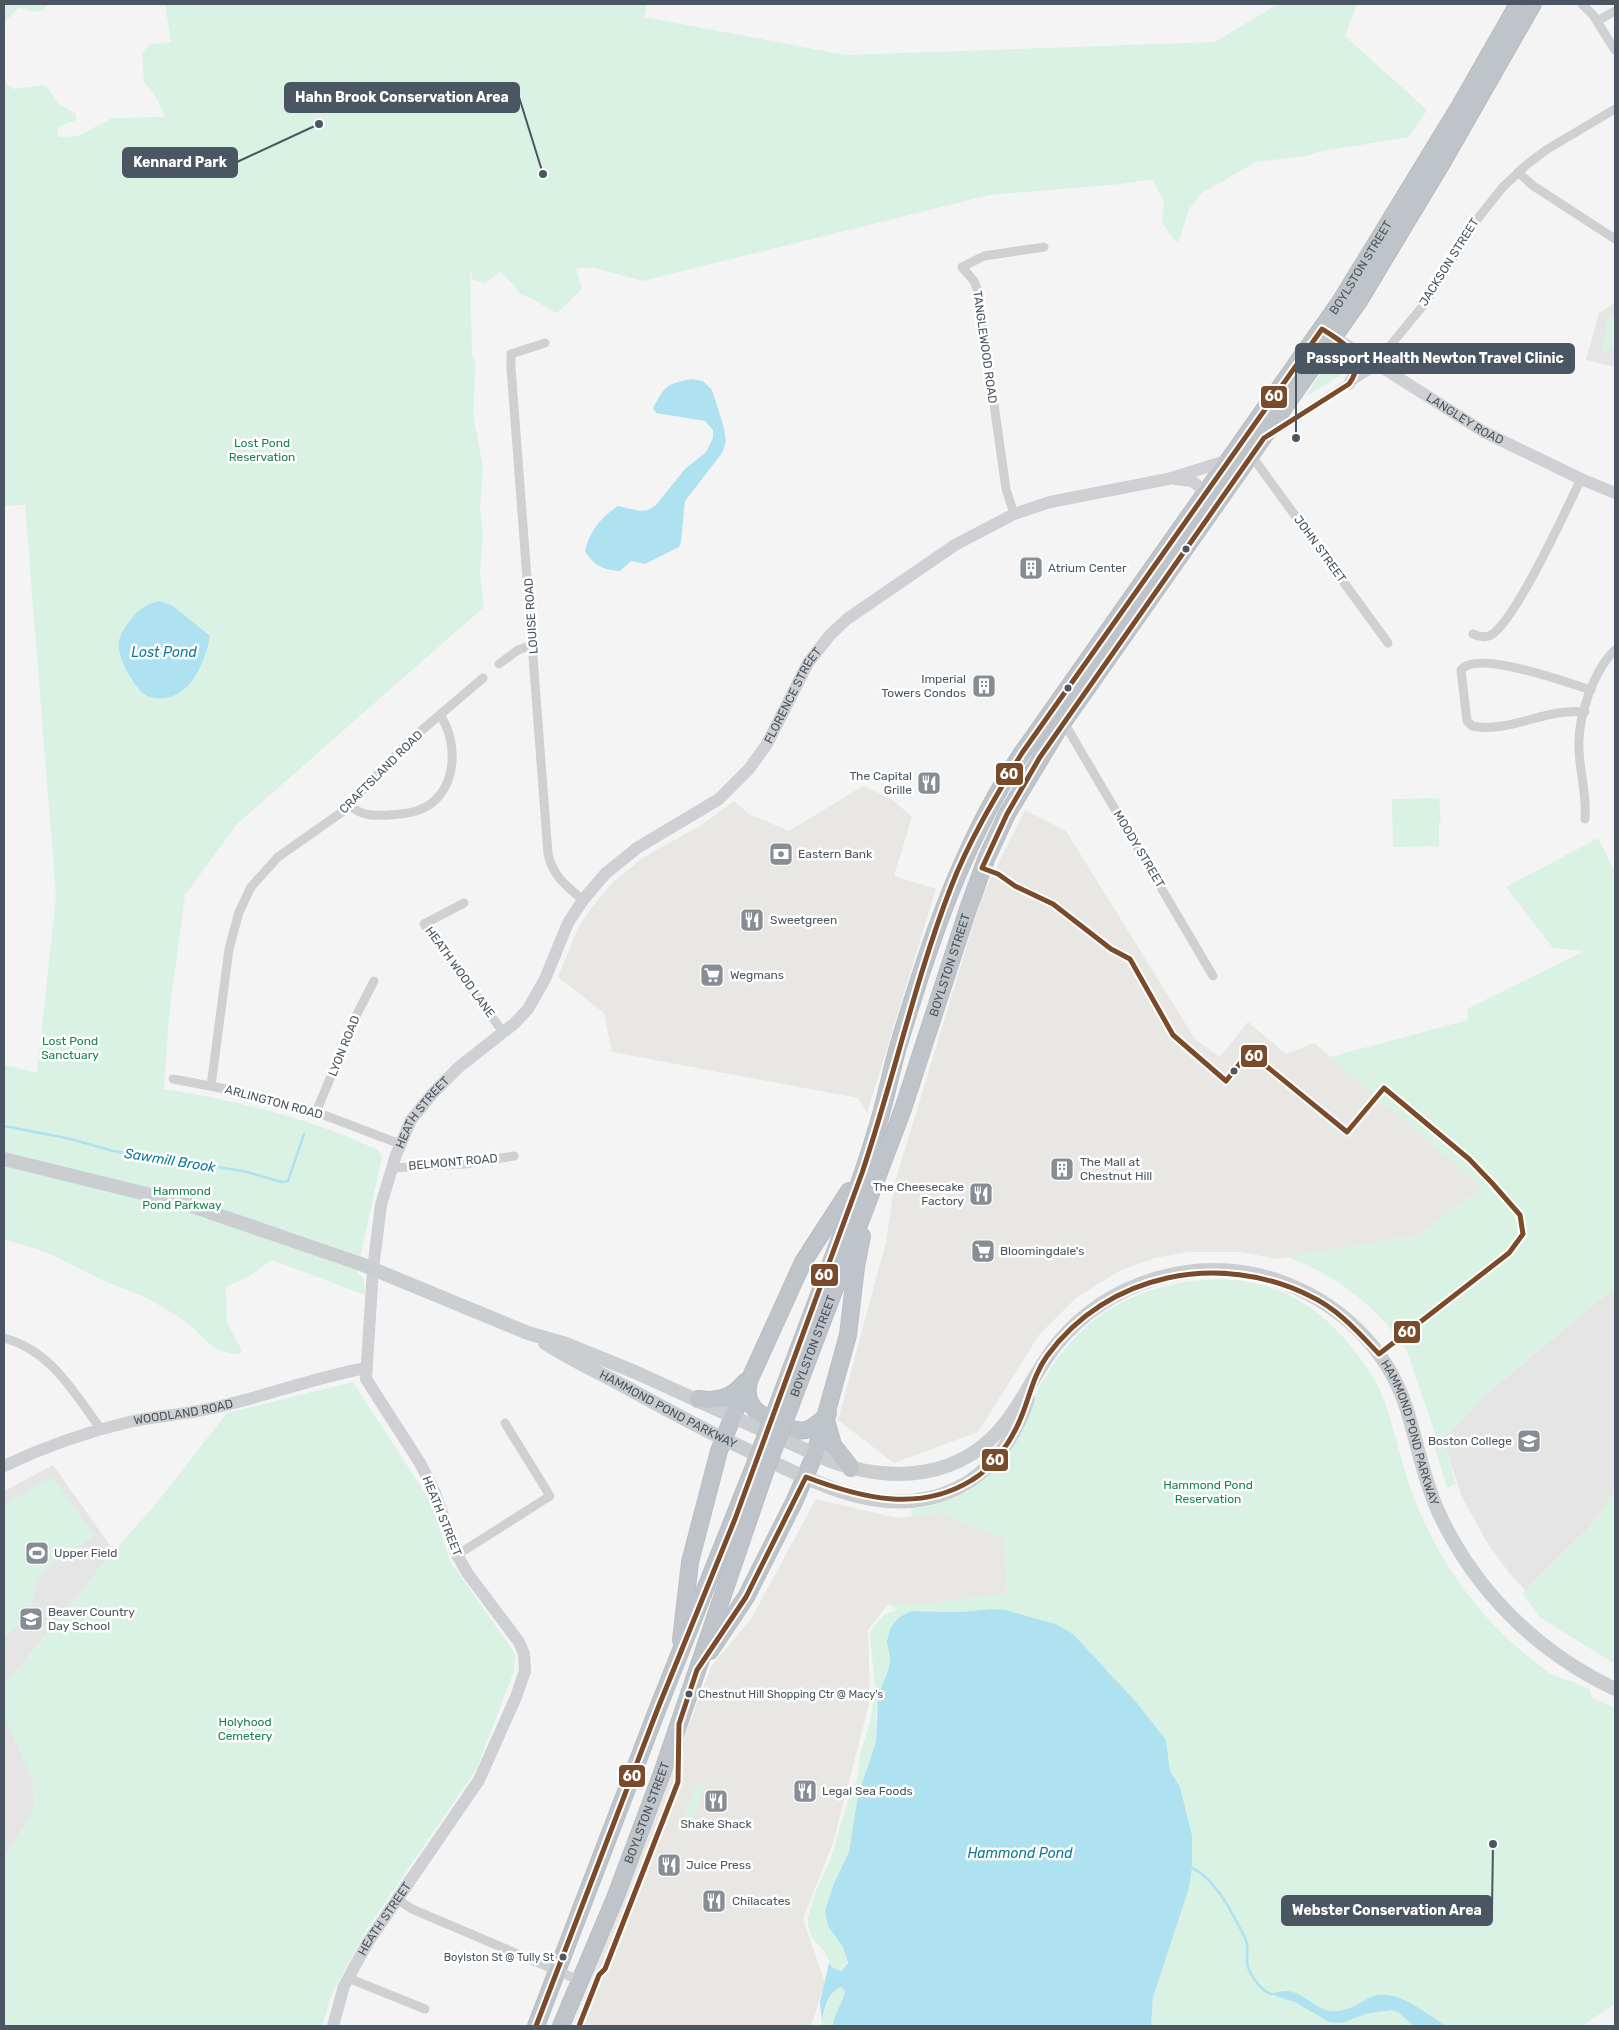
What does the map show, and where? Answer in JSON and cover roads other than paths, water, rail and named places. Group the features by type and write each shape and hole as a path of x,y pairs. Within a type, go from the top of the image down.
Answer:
{"highway":[{"name":"BOYLSTON STREET","path":"870,1174 877,1128 898,1047 938,922 951,886 974,834 1008,774 1229,460 1334,337 1448,125 1518,4"},
{"name":"BOYLSTON STREET","path":"562,2026 639,1834 698,1670 761,1467 779,1418 870,1174 903,1109 961,927 987,857 1022,785 1063,722 1334,337 1428,186 1533,4"},
{"path":"680,1655 689,1568 724,1439 733,1416 808,1253 870,1174"},
{"path":"698,1670 746,1597 806,1477 815,1454 827,1417 848,1335 870,1174"},
{"path":"698,1399 726,1398 739,1389 751,1374"},
{"path":"751,1374 748,1391 750,1402 755,1411 764,1417 800,1431 815,1426 827,1417"},
{"path":"827,1417 833,1445 851,1468"},
{"name":"BOYLSTON STREET","path":"536,2026 680,1655 761,1467"}],"main road":[{"name":"HAMMOND POND PARKWAY","path":"4,1159 183,1203 373,1269 528,1333 580,1350 698,1399 815,1454 851,1468 885,1474 905,1475 938,1470 959,1461 983,1446 1005,1424 1038,1370 1057,1344 1092,1311 1118,1294 1163,1276 1203,1271 1240,1272 1276,1280 1314,1297 1334,1309 1361,1332 1390,1370 1405,1403 1426,1478 1438,1511 1458,1550 1483,1586 1510,1616 1538,1641 1578,1670 1615,1689"},
{"name":"HAMMOND POND PARKWAY","path":"528,1333 572,1359 724,1439 806,1477 847,1493 897,1502 930,1499 960,1488 988,1467 1006,1446 1021,1420 1038,1370"}],"street":[{"path":"1582,4 1597,21 1615,50"},
{"path":"1597,21 1615,11"},
{"name":"JACKSON STREET","path":"1264,438 1349,384 1376,364 1426,302 1481,213 1518,172 1555,144 1615,109"},
{"path":"1518,172 1532,186 1615,238"},
{"name":"TANGLEWOOD ROAD","path":"1014,514 1006,489 978,291 974,281 962,268 984,256 1044,247"},
{"name":"LANGLEY ROAD","path":"1334,337 1478,429 1581,479 1615,493"},
{"path":"1334,337 1354,354 1358,364 1357,373 1349,384"},
{"name":"LOUISE ROAD","path":"545,343 511,354 548,854 559,880 583,900"},
{"name":"JOHN STREET","path":"1251,455 1388,643"},
{"name":"FLORENCE STREET","path":"505,1030 533,1002 565,929 583,900 605,874 625,856 703,810 739,780 767,744 808,663 822,644 843,622 955,545 1014,514 1050,502 1168,479 1229,460"},
{"name":"FLORENCE STREET","path":"1168,479 1190,480 1206,492"},
{"path":"1473,634 1482,637 1490,636 1504,621 1550,542 1581,479"},
{"path":"499,664 518,650 533,645"},
{"path":"1586,819 1586,793 1579,749 1584,712 1591,690 1603,664 1615,650"},
{"path":"1584,712 1572,712 1505,725 1472,726 1467,721 1461,670 1468,665 1501,664 1591,690"},
{"name":"CRAFTSLAND ROAD","path":"211,1086 226,966 234,930 245,898 258,876 278,857 334,818 349,805 397,752 482,678"},
{"path":"349,805 360,813 368,815 408,813 420,810 439,796 450,775 453,762 451,737 440,715"},
{"name":"MOODY STREET","path":"1063,722 1213,976"},
{"name":"HEATH WOOD LANE","path":"464,903 424,924 505,1030"},
{"name":"LYON ROAD","path":"316,1112 358,1012 374,981"},
{"name":"HEATH STREET","path":"333,2026 348,1978 374,1931 479,1780 513,1705 525,1671 524,1654 519,1642 468,1574 457,1555 435,1493 420,1463 366,1379 373,1269 381,1205 400,1144 411,1120 433,1093 465,1062 505,1030"},
{"name":"ARLINGTON ROAD","path":"173,1079 211,1086 316,1112 400,1144"},
{"name":"BELMONT ROAD","path":"391,1168 464,1164 514,1156"},
{"path":"4,1338 37,1353 54,1366 69,1382 101,1429"},
{"name":"WOODLAND ROAD","path":"4,1466 66,1440 101,1429 130,1422 208,1409 333,1374 366,1368"},
{"path":"457,1555 550,1496 505,1423"},
{"path":"397,1900 412,1909 581,1981"},
{"path":"348,1978 425,2009"}],"water":[{"path":"691,379 703,381 712,390 724,428 726,442 722,453 685,501 679,547 645,564 631,561 620,571 609,570 596,564 585,551 589,538 601,520 618,506 640,511 648,510 655,506 685,469 706,452 713,438 713,430 705,421 656,413 653,408 667,387"},
{"name":"Lost Pond","path":"160,601 173,606 210,636 204,659 192,681 174,696 163,698 150,697 139,689 128,673 119,648 122,633 134,615 148,605"},
{"name":"Hammond Pond","path":"990,1609 1005,1610 1056,1624 1073,1634 1136,1702 1166,1740 1170,1771 1180,1787 1192,1835 1192,1868 1189,1888 1153,1997 1151,2026 833,2026 845,1991 841,1987 830,1997 825,2007 822,2022 820,2002 829,1963 833,1968 842,1971 848,1963 843,1947 828,1926 825,1911 833,1886 849,1852 858,1795 876,1742 878,1696 888,1671 890,1660 887,1641 890,1629 898,1618 911,1611 961,1612"},
{"path":"1284,1991 1298,1994 1322,2009 1329,2011 1341,2011 1371,1997 1390,1995 1410,2003 1446,2026 1414,2026 1398,2012 1391,2010 1365,2014 1342,2023 1329,2022 1295,2002 1269,1994"}],"waterway":[{"name":"Sawmill Brook","path":"4,1126 71,1139 113,1151 243,1171 282,1182 288,1181 304,1134"},
{"path":"1192,1868 1209,1880 1223,1899 1246,1941 1249,1970 1259,1985 1271,1994"}],"place":[{"name":"Kennard Park","path":"319,124"},
{"name":"Hahn Brook Conservation Area","path":"543,174"},
{"name":"Passport Health Newton Travel Clinic","path":"1296,438"},
{"name":"Atrium Center","path":"1031,568"},
{"name":"Imperial Towers Condos","path":"984,686"},
{"name":"The Capital Grille","path":"929,783"},
{"name":"Eastern Bank","path":"781,854"},
{"name":"Sweetgreen","path":"752,920"},
{"name":"Wegmans","path":"712,975"},
{"name":"The Mall at Chestnut Hill","path":"1062,1169"},
{"name":"The Cheesecake Factory","path":"981,1194"},
{"name":"Bloomingdale's","path":"983,1251"},
{"name":"Boston College","path":"1529,1441"},
{"name":"Upper Field","path":"37,1553"},
{"name":"Beaver Country Day School","path":"31,1619"},
{"name":"Chestnut Hill Shopping Ctr @ Macy's","path":"689,1694"},
{"name":"Legal Sea Foods","path":"805,1791"},
{"name":"Shake Shack","path":"716,1801"},
{"name":"Webster Conservation Area","path":"1493,1844"},
{"name":"Juice Press","path":"669,1865"},
{"name":"Chilacates","path":"714,1901"},
{"name":"Boylston St @ Tully St","path":"563,1957"}],"park label":[{"name":"Lost Pond Reservation","path":"262,450"},
{"name":"Lost Pond Sanctuary","path":"70,1048"},
{"name":"Hammond Pond Parkway","path":"182,1198"},
{"name":"Hammond Pond Reservation","path":"1208,1492"},
{"name":"Holyhood Cemetery","path":"245,1729"}]}
